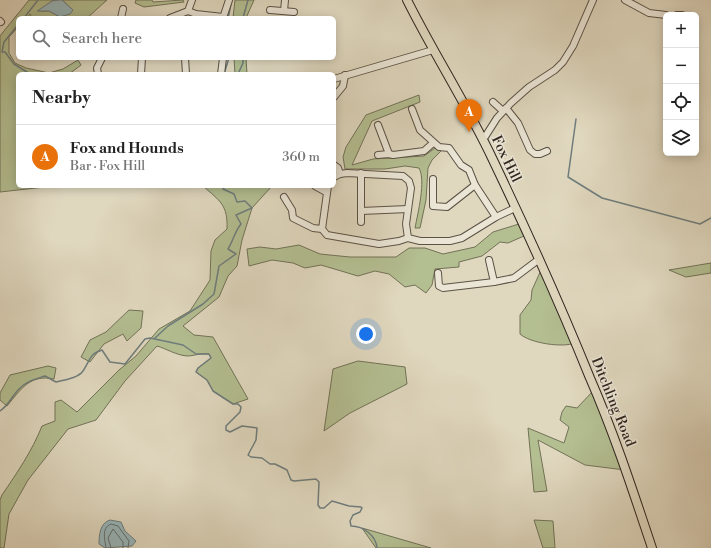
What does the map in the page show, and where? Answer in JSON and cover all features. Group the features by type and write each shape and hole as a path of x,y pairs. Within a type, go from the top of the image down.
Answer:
{"main road":[{"name":"Fox Hill","path":"407,0 482,140 542,268"},
{"name":"Ditchling Road","path":"542,268 590,377 622,459 652,548"}],"street":[{"path":"188,11 192,0"},
{"path":"224,16 229,0"},
{"path":"284,11 285,0"},
{"path":"482,140 504,109 529,87 555,70 563,62 573,46 592,0"},
{"path":"625,0 649,13 663,15"},
{"path":"122,16 124,9"},
{"path":"270,10 294,12"},
{"path":"175,16 188,11 210,16"},
{"path":"336,78 433,50"},
{"path":"98,72 97,68 101,60"},
{"path":"141,72 142,60"},
{"path":"185,60 186,72"},
{"path":"221,72 224,60"},
{"path":"336,95 343,86 345,75"},
{"path":"493,102 504,109 518,123 530,150 535,154 544,154"},
{"path":"412,109 420,130 439,147 449,148 461,165 468,170 475,185 496,217"},
{"path":"378,125 389,154"},
{"path":"378,155 394,155 424,151 433,143"},
{"path":"336,166 338,168 337,176 361,173 403,176 409,181 411,188 408,209 408,238"},
{"path":"361,173 361,222"},
{"path":"433,179 433,206 447,206 475,185"},
{"path":"322,229 327,189"},
{"path":"284,197 292,210 293,218 313,228 322,229 327,235 379,244 408,238 420,241 450,241 462,238 496,217 515,208"},
{"path":"361,211 408,209"},
{"path":"489,260 494,282"},
{"path":"438,273 438,286 443,288 494,282 514,278 538,260"}],"green space":[{"path":"29,0 59,0 52,1 39,11 49,11 58,16 31,16 30,14 28,16 16,16"},
{"path":"62,0 107,0 89,16 62,16 73,10"},
{"path":"136,0 152,0 153,2 183,0 184,2 144,7 135,3"},
{"path":"235,0 254,0 247,16 233,16"},
{"path":"16,16 16,29 9,37 9,53 15,63 26,68 44,72 16,72 16,188 36,188 0,192 0,36"},
{"path":"78,60 81,65 72,72 52,72 63,69"},
{"path":"234,60 246,60 247,72 235,72"},
{"path":"419,95 420,102 372,121 352,165 373,159 424,156 435,148 441,151 432,160 428,168 426,200 420,228 415,228 422,188 419,168 405,166 385,169 345,169 343,157 346,147 366,115"},
{"path":"205,188 270,188 252,208 242,240 237,266 228,276 219,297 183,326 194,335 213,337 248,399 233,404 213,391 207,380 196,372 198,368 211,358 209,354 187,356 157,346 125,381 96,420 68,429 28,480 9,514 4,548 0,548 0,500 29,453 42,426 55,421 55,402 61,400 77,412 119,370 136,356 159,329 190,311 210,280 211,251 215,240 227,229 226,214 222,204"},
{"path":"519,224 524,236 508,243 500,242 482,256 459,262 459,267 435,269 432,285 426,293 415,285 405,287 389,274 375,271 358,276 321,265 305,268 293,263 272,260 249,266 247,249 260,247 276,249 299,245 320,254 350,257 396,257 409,248 425,248 443,254 475,247 493,232"},
{"path":"711,263 711,273 686,277 669,270"},
{"path":"542,268 575,343 562,345 546,344 531,340 520,334 520,315 531,300 532,290"},
{"path":"129,310 143,311 141,328 127,341 123,334 104,344 90,362 81,357 90,340 106,332"},
{"path":"358,361 405,367 407,384 350,413 324,431 333,369"},
{"path":"48,366 56,368 54,379 46,378 32,381 22,389 7,406 0,400 0,393 10,375"},
{"path":"595,389 625,470 585,465 538,440 547,491 534,492 528,428 564,443 569,427 560,420 562,412 566,406 577,408"},
{"path":"534,520 553,521 555,548 543,548"},
{"path":"362,528 431,548 376,548"}],"water":[{"path":"62,0 73,10 70,14 63,16 58,16 49,11 37,11 52,1"},
{"path":"110,520 121,522 125,531 136,541 132,546 105,548 99,544 102,527"}],"waterway":[{"path":"26,16 38,0"},
{"path":"228,16 232,0"},
{"path":"244,16 248,0"},
{"path":"16,27 4,42 2,52 5,52 14,64 27,72"},
{"path":"225,72 228,60"},
{"path":"239,72 243,60"},
{"path":"576,119 568,177 602,198 700,224 711,218"},
{"path":"155,338 168,326 203,304 214,294 219,266 236,254 228,249 241,224 236,215 252,208 245,201 237,202 234,194 223,189 224,188"},
{"path":"0,411 25,384 45,376 56,382 75,377 83,371 90,358 102,350 110,362 125,364 145,339 150,338 183,345 196,354 209,354 211,358 198,368 196,372 207,380 213,391 233,404 238,404 241,407 240,412 226,426 226,430 230,432 242,426 257,428 256,440 248,455 251,457 262,458 270,464 275,464 287,470 291,480 316,479 319,482 318,505 320,508 324,508 332,501 349,506 361,507 360,512 353,515 350,521 351,526 356,526 368,532 372,536 377,548"}],"place":[{"name":"Fox and Hounds","path":"469,132"}]}
